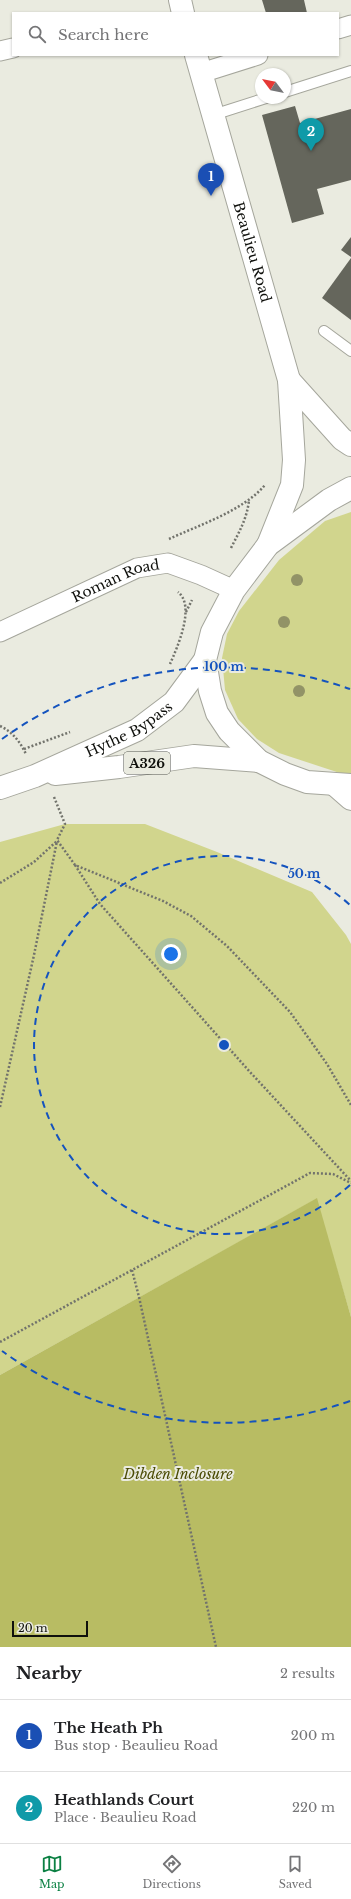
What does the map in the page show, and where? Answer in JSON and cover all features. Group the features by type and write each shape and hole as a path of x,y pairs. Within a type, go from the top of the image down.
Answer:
{"main road":[{"path":"180,0 184,12"},
{"name":"Beaulieu Road","path":"199,64 289,380 294,460 292,485 268,545"},
{"name":"Beaulieu Road","path":"289,380 342,439 351,445"},
{"path":"346,789 307,782 259,761 229,732 216,713 210,691 205,660 212,632 234,590 268,545 329,500 351,488"},
{"name":"Hythe Bypass","path":"0,788 35,776 137,730 174,702 205,660"},
{"name":"Hythe Bypass","path":"35,776 119,767 194,756 259,761"}],"street":[{"path":"339,29 351,25"},
{"path":"0,51 12,48"},
{"path":"199,64 251,56"},
{"name":"Roman Road","path":"0,632 137,568 168,563 201,575 234,590"}],"lane":[{"path":"291,90 351,71"},
{"path":"213,115 255,102"},
{"path":"324,331 351,351"}],"path":[{"path":"166,540 228,512 249,500 259,492 269,480"},
{"path":"231,548 248,513 249,500"},
{"path":"169,666 179,644 186,605 181,594 176,591"},
{"path":"185,613 192,600"},
{"path":"0,726 6,729 21,743 35,776"},
{"path":"24,749 74,730"},
{"path":"0,1107 33,962 57,840 65,824"},
{"path":"57,840 100,904 250,1072 351,1182"},
{"path":"0,883 34,862 57,840"},
{"path":"75,865 163,901 190,916 227,946 290,1012 327,1064 351,1105"},
{"path":"0,1342 310,1174 333,1174 351,1182"},
{"path":"132,1270 143,1313 216,1647"}],"green space":[{"path":"351,512 351,776 349,776 279,753 257,739 238,719 225,690 222,658 227,634 239,611 279,560 325,521"},
{"path":"65,824 145,824 217,852 312,892 346,935 351,944 351,1317 316,1199 0,1375 0,842"},
{"name":"Dibden Inclosure","path":"317,1198 351,1317 351,1647 0,1647 0,1375"}],"building":[{"path":"262,0 304,0 307,12 266,12"},
{"path":"295,106 300,123 351,109 351,180 317,189 324,214 292,223 262,115"},
{"path":"351,237 351,257 341,250"},
{"path":"351,258 351,320 322,298"}],"place":[{"name":"Heathlands Court","path":"311,151"},
{"name":"The Heath Ph","path":"211,196"}]}
